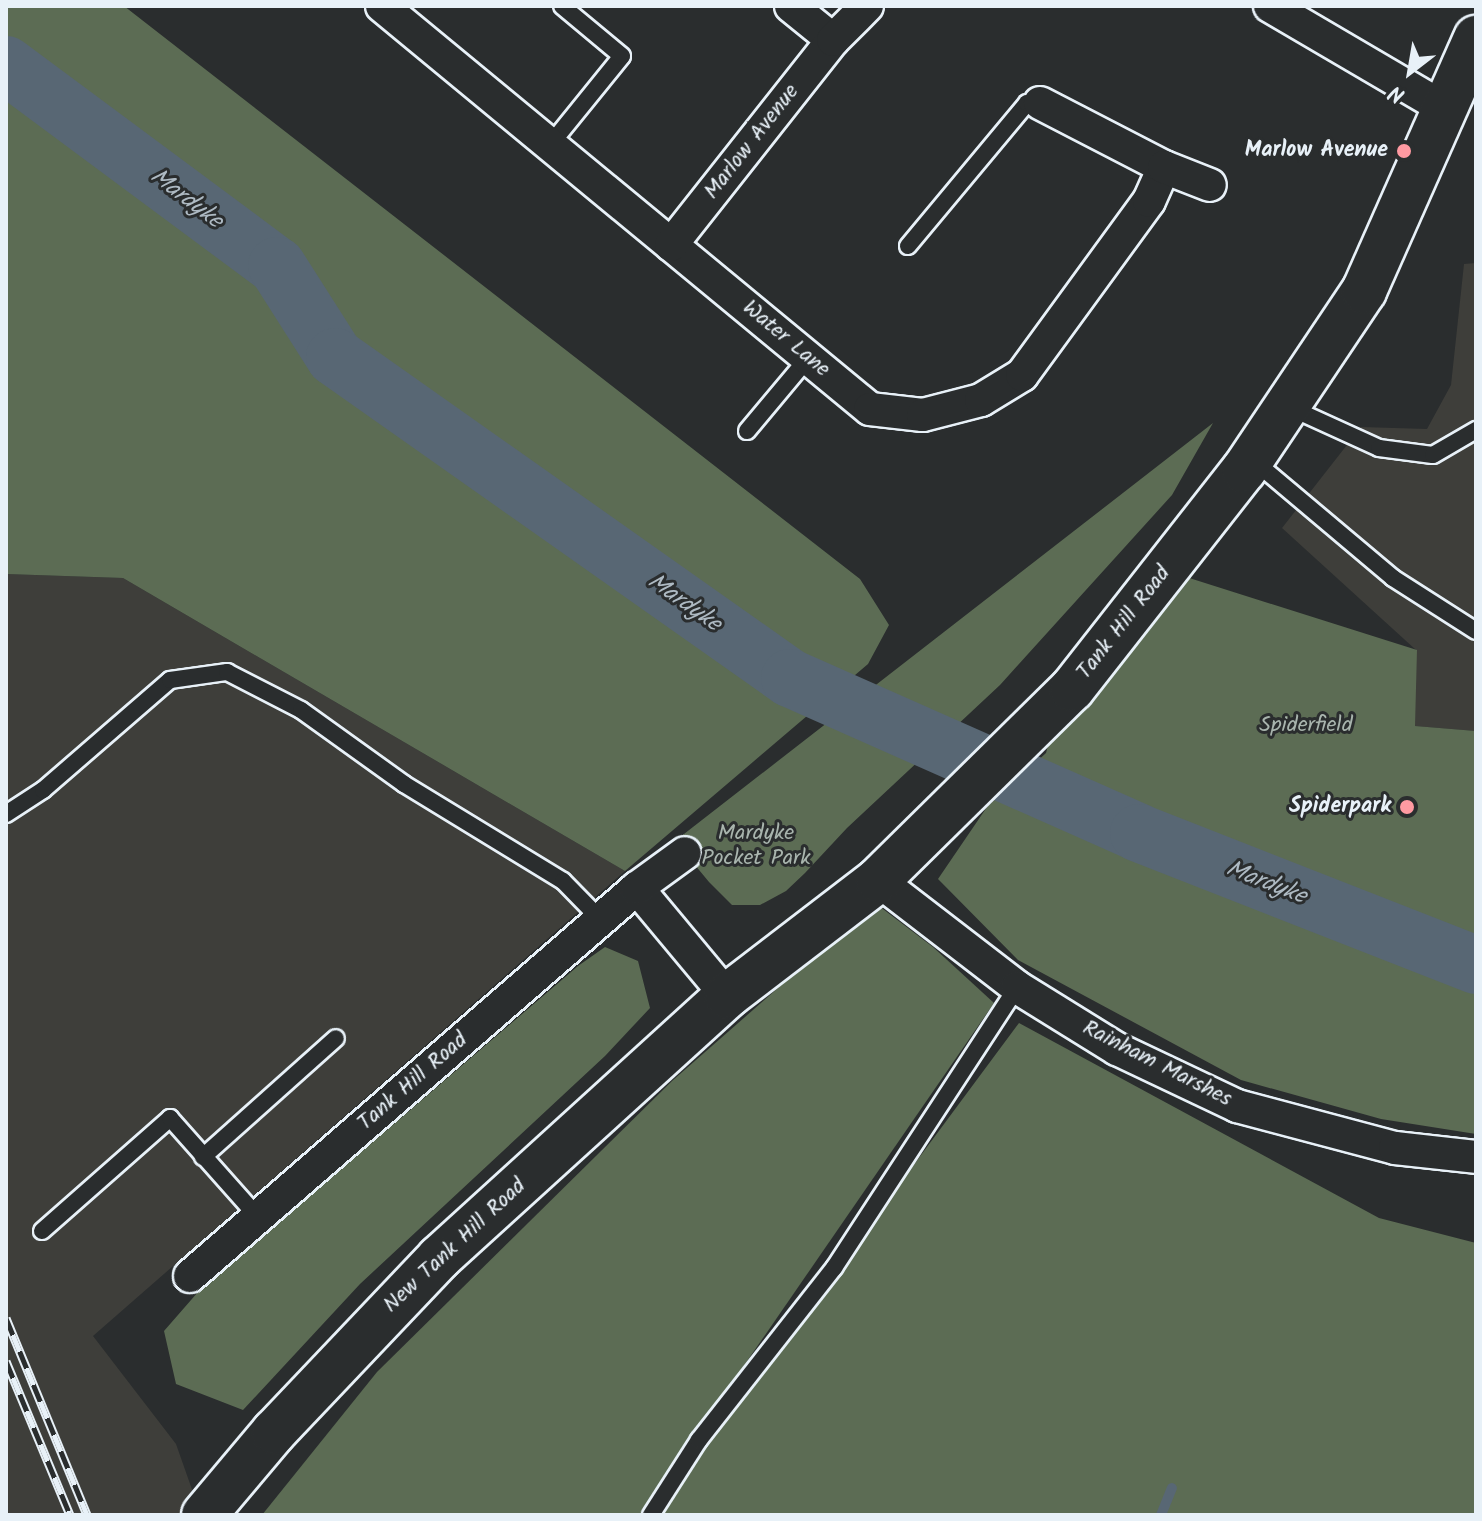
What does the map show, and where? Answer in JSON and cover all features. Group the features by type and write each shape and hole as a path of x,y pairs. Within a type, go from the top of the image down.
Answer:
{"street":[{"name":"Water Lane","path":"382,6 870,409 923,415 981,400 1022,375 1149,201 1164,167"},
{"path":"791,6 833,40"},
{"name":"Marlow Avenue","path":"671,245 833,40 867,6"},
{"path":"1270,6 1444,108"},
{"name":"Tank Hill Road","path":"727,996 878,880 1033,730 1072,689 1252,459 1364,291 1476,38"},
{"path":"1040,103 1164,167 1210,185"},
{"name":"Tank Hill Road","path":"190,1276 637,888 685,853"},
{"name":"Rainham Marshes","path":"878,880 1017,987 1117,1049 1237,1106 1395,1148 1476,1157"},
{"path":"637,888 727,996"},
{"name":"New Tank Hill Road","path":"204,1515 274,1432 439,1258 727,996"}],"lane":[{"path":"550,145 622,56 562,6"},
{"path":"908,246 1027,103 1040,103"},
{"path":"747,431 808,358"},
{"path":"1287,406 1379,448 1433,455 1476,430"},
{"path":"1252,459 1393,578 1476,631"},
{"path":"6,814 43,790 170,680 227,672 301,710 404,784 563,881 601,920"},
{"path":"651,1515 699,1440 834,1268 1017,987"},
{"path":"203,1157 336,1038"},
{"path":"42,1231 170,1118 258,1217"}],"shaded area":[{"path":"1476,263 1476,731 1414,726 1416,650 1282,528 1361,427 1427,429 1451,385 1464,264"},
{"path":"6,574 123,578 625,871 93,1336 176,1444 201,1515 6,1515"}],"green space":[{"path":"6,6 124,6 860,579 889,625 868,664 625,871 123,578 6,574"},
{"name":"Mardyke Pocket Park","path":"1213,423 1172,495 1000,685 847,828 786,891 760,905 732,905 709,882 675,841"},
{"name":"Spiderfield","path":"1183,576 1417,650 1415,726 1476,731 1476,1134 1381,1119 1241,1080 1018,960 938,879 987,807 1046,753 1050,738"},
{"path":"875,903 933,947 994,1003 641,1515 262,1515 377,1372 672,1081"},
{"path":"605,947 638,961 650,1008 605,1056 360,1284 243,1410 176,1384 164,1331 198,1292 578,966"},
{"path":"1019,1023 1379,1218 1476,1243 1476,1515 654,1515"}],"waterway":[{"name":"Mardyke","path":"6,65 277,266 335,357 790,678 1139,833 1476,965"},
{"path":"1161,1515 1172,1488"}],"railway":[{"path":"6,1318 87,1515"},
{"path":"6,1361 70,1515"}],"place":[{"name":"Marlow Avenue","path":"1404,151"},
{"name":"Spiderpark","path":"1407,807"}]}
